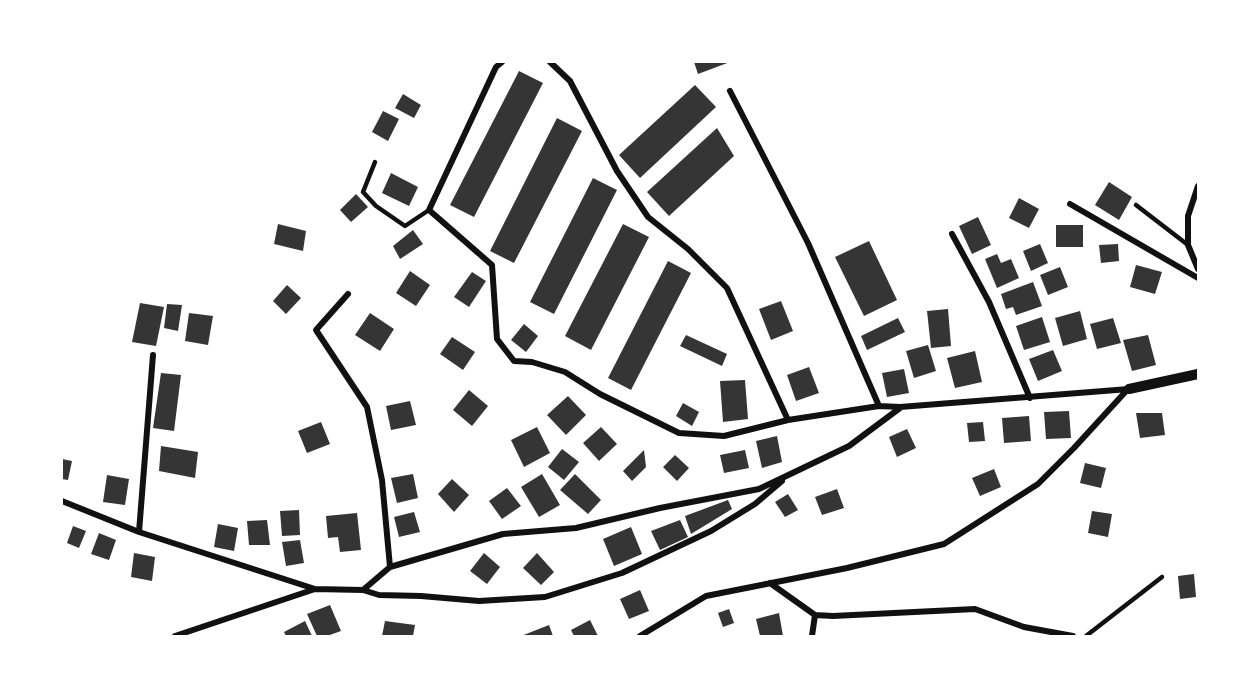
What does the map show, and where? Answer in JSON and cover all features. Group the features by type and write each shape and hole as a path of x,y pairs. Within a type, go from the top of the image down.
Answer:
{"street":[{"path":"502,62 496,67 429,210 492,265 497,339 514,361 532,362 565,372 600,394 679,433 724,436 788,420 879,406 900,407 1129,389 1198,374"},
{"path":"550,62 570,81 617,171 648,217 688,249 727,288 788,420"},
{"path":"730,91 808,243 879,406"},
{"path":"1198,186 1188,216 1188,245 1198,269"},
{"path":"1070,204 1198,278"},
{"path":"952,234 989,302 1030,398"},
{"path":"348,294 316,330 368,407 382,480 390,567"},
{"path":"140,532 153,355"},
{"path":"640,636 706,596 847,568 944,544 1038,484 1129,389"},
{"path":"363,590 390,567 503,534 576,528 660,508 759,489 849,446 900,407"},
{"path":"62,501 140,532 315,589 363,590 379,595 422,596 479,602 545,597 622,573 711,531 755,504 790,475"},
{"path":"770,583 815,615 975,609 1024,627 1073,636"},
{"path":"175,636 315,589"},
{"path":"812,636 815,615"}],"lane":[{"path":"375,162 363,192 376,206 405,226 429,210"},
{"path":"1136,205 1188,245"},
{"path":"1086,636 1162,577"}],"building":[{"path":"694,62 730,62 698,74"},
{"path":"519,71 543,83 474,217 450,205"},
{"path":"695,85 716,107 640,178 619,155"},
{"path":"403,94 421,105 414,118 395,108"},
{"path":"383,111 399,119 388,141 372,132"},
{"path":"557,118 582,131 514,263 490,251"},
{"path":"717,128 734,156 669,216 647,192"},
{"path":"391,173 418,187 409,206 382,193"},
{"path":"593,178 617,190 554,314 530,302"},
{"path":"1109,182 1132,197 1119,220 1095,205"},
{"path":"356,194 368,207 351,222 340,210"},
{"path":"1019,198 1039,209 1029,228 1009,218"},
{"path":"978,217 991,245 972,254 959,226"},
{"path":"278,224 306,231 303,251 274,244"},
{"path":"623,224 649,237 591,350 565,336"},
{"path":"1056,225 1083,225 1083,247 1056,247"},
{"path":"413,230 423,244 400,259 393,246"},
{"path":"869,241 897,300 864,316 835,257"},
{"path":"1040,244 1048,263 1031,271 1023,251"},
{"path":"1118,244 1119,261 1101,263 1099,245"},
{"path":"997,254 1001,263 1011,259 1019,278 997,288 985,259"},
{"path":"668,261 691,273 631,390 608,378"},
{"path":"1136,265 1162,272 1155,294 1130,287"},
{"path":"1060,267 1068,287 1048,295 1040,275"},
{"path":"410,271 430,285 416,306 396,293"},
{"path":"472,272 486,281 469,307 454,297"},
{"path":"1033,282 1042,306 1016,315 1013,307 1006,309 1001,294"},
{"path":"287,285 301,298 286,314 273,301"},
{"path":"781,301 793,331 771,340 759,309"},
{"path":"140,303 164,307 156,346 132,342"},
{"path":"167,304 182,305 178,331 164,328"},
{"path":"948,309 951,346 931,348 927,311"},
{"path":"1080,311 1087,339 1063,346 1055,318"},
{"path":"189,313 213,316 208,345 185,341"},
{"path":"370,313 394,329 380,351 355,335"},
{"path":"1042,317 1050,342 1024,350 1016,326"},
{"path":"898,318 905,332 867,350 861,336"},
{"path":"1113,318 1121,343 1097,349 1090,324"},
{"path":"524,324 538,336 526,352 511,340"},
{"path":"686,335 727,354 722,366 680,346"},
{"path":"1148,335 1156,365 1132,371 1123,340"},
{"path":"452,337 475,352 463,370 440,354"},
{"path":"928,345 936,371 914,378 906,351"},
{"path":"1053,350 1062,371 1038,381 1029,359"},
{"path":"975,351 982,382 955,388 947,358"},
{"path":"809,367 819,393 796,401 787,375"},
{"path":"904,369 909,393 887,397 882,373"},
{"path":"161,373 181,375 174,431 153,428"},
{"path":"745,380 748,419 723,422 720,381"},
{"path":"469,390 488,406 472,426 453,410"},
{"path":"568,396 586,415 566,435 547,415"},
{"path":"410,401 416,425 391,430 386,406"},
{"path":"683,403 699,412 692,426 676,416"},
{"path":"1069,411 1071,438 1046,439 1044,412"},
{"path":"1136,413 1162,413 1165,435 1140,438"},
{"path":"1029,416 1031,441 1004,443 1002,418"},
{"path":"321,422 330,444 307,453 298,431"},
{"path":"983,422 985,441 969,442 967,423"},
{"path":"537,427 550,453 524,467 511,440"},
{"path":"601,427 617,444 599,461 583,443"},
{"path":"907,429 916,448 897,457 889,437"},
{"path":"777,436 782,462 762,468 756,441"},
{"path":"161,446 198,452 195,478 159,471"},
{"path":"562,449 579,462 564,480 548,467"},
{"path":"644,450 646,467 632,481 623,471"},
{"path":"745,450 749,468 724,473 720,455"},
{"path":"675,455 689,468 677,481 663,467"},
{"path":"62,459 72,461 68,480 62,479"},
{"path":"1085,463 1106,468 1101,488 1080,483"},
{"path":"994,469 1001,487 980,496 972,478"},
{"path":"413,474 418,498 397,503 391,478"},
{"path":"542,474 560,505 539,517 521,487"},
{"path":"575,474 601,500 588,514 560,490"},
{"path":"107,475 129,479 125,505 103,502"},
{"path":"452,479 469,495 454,512 438,494"},
{"path":"507,488 521,506 502,519 489,501"},
{"path":"837,489 844,508 822,515 815,497"},
{"path":"788,494 798,510 785,517 775,502"},
{"path":"728,500 732,509 691,534 685,516"},
{"path":"299,510 300,535 282,536 280,511"},
{"path":"1092,511 1112,514 1108,537 1088,533"},
{"path":"414,512 420,532 399,537 394,517"},
{"path":"357,513 361,550 340,552 338,537 328,538 326,516"},
{"path":"267,520 270,545 249,545 247,521"},
{"path":"680,520 688,537 660,550 651,531"},
{"path":"218,524 238,528 234,551 214,547"},
{"path":"73,526 86,531 79,548 67,543"},
{"path":"631,527 642,554 614,566 603,539"},
{"path":"99,533 116,540 109,560 91,554"},
{"path":"300,540 304,563 286,566 282,542"},
{"path":"134,553 155,557 152,581 131,577"},
{"path":"484,553 500,567 487,584 470,571"},
{"path":"537,553 554,572 541,585 523,568"},
{"path":"1194,574 1196,597 1180,599 1178,576"},
{"path":"640,590 649,611 629,619 620,599"},
{"path":"330,605 341,631 327,636 317,636 307,614"},
{"path":"729,609 734,623 723,627 718,613"},
{"path":"779,613 783,636 760,636 756,619"},
{"path":"590,620 598,636 574,636 571,630"},
{"path":"305,621 312,636 286,636 284,632"},
{"path":"385,621 415,625 413,636 382,636"},
{"path":"549,625 553,636 521,636"}]}
